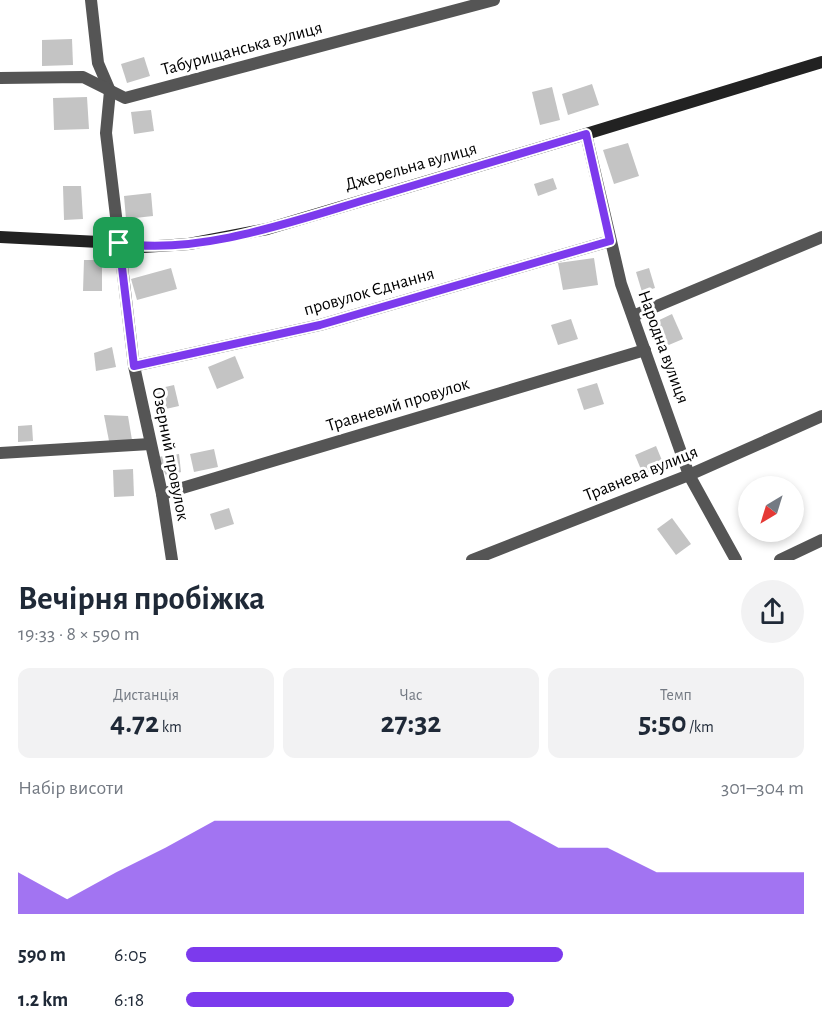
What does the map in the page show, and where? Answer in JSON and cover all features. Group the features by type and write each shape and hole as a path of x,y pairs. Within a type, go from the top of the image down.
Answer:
{"street":[{"name":"Озерний провулок","path":"91,0 98,63 110,91 106,132 134,366 162,495 172,560"},
{"name":"Табурищанська вулиця","path":"0,78 83,77 125,98 494,0"},
{"name":"Джерельна вулиця","path":"0,237 119,243 143,247 189,244 267,229 822,62"},
{"name":"Народна вулиця","path":"586,134 621,284 689,475 736,560"},
{"path":"633,316 822,237"},
{"name":"провулок Єднання","path":"134,366 320,325 610,241"},
{"name":"Травневий провулок","path":"162,495 645,350"},
{"name":"Травнева вулиця","path":"472,560 689,475 822,416"},
{"path":"0,453 150,444"},
{"path":"780,560 822,540"}],"building":[{"path":"72,39 73,65 42,66 42,40"},
{"path":"144,57 150,76 127,83 121,64"},
{"path":"592,84 599,105 568,115 562,94"},
{"path":"552,87 560,120 540,125 532,92"},
{"path":"87,97 89,129 54,130 53,98"},
{"path":"151,110 154,131 134,134 131,112"},
{"path":"628,143 639,176 614,184 603,150"},
{"path":"553,178 557,189 538,196 534,184"},
{"path":"63,186 81,186 83,219 64,220"},
{"path":"151,193 153,216 126,219 124,196"},
{"path":"594,258 598,285 563,290 558,263"},
{"path":"84,260 102,260 102,291 83,291"},
{"path":"171,268 177,289 137,300 131,279"},
{"path":"649,268 655,288 642,292 636,272"},
{"path":"672,314 683,339 664,347 653,323"},
{"path":"571,319 578,339 558,345 551,325"},
{"path":"112,347 116,367 96,371 94,353"},
{"path":"235,356 244,378 217,389 208,367"},
{"path":"597,383 604,404 584,410 577,389"},
{"path":"174,385 179,406 157,411 152,390"},
{"path":"104,415 128,416 132,440 109,441"},
{"path":"32,425 33,441 18,442 18,426"},
{"path":"656,446 666,470 645,479 635,455"},
{"path":"214,449 218,467 194,472 190,454"},
{"path":"179,454 181,472 167,478 158,457"},
{"path":"133,469 134,496 114,497 113,470"},
{"path":"229,508 234,524 215,530 210,514"},
{"path":"672,518 691,544 676,555 657,529"}],"route":[{"path":"586,134 610,241 320,325 134,366 119,243 143,247 189,244 267,229 586,134"}]}
